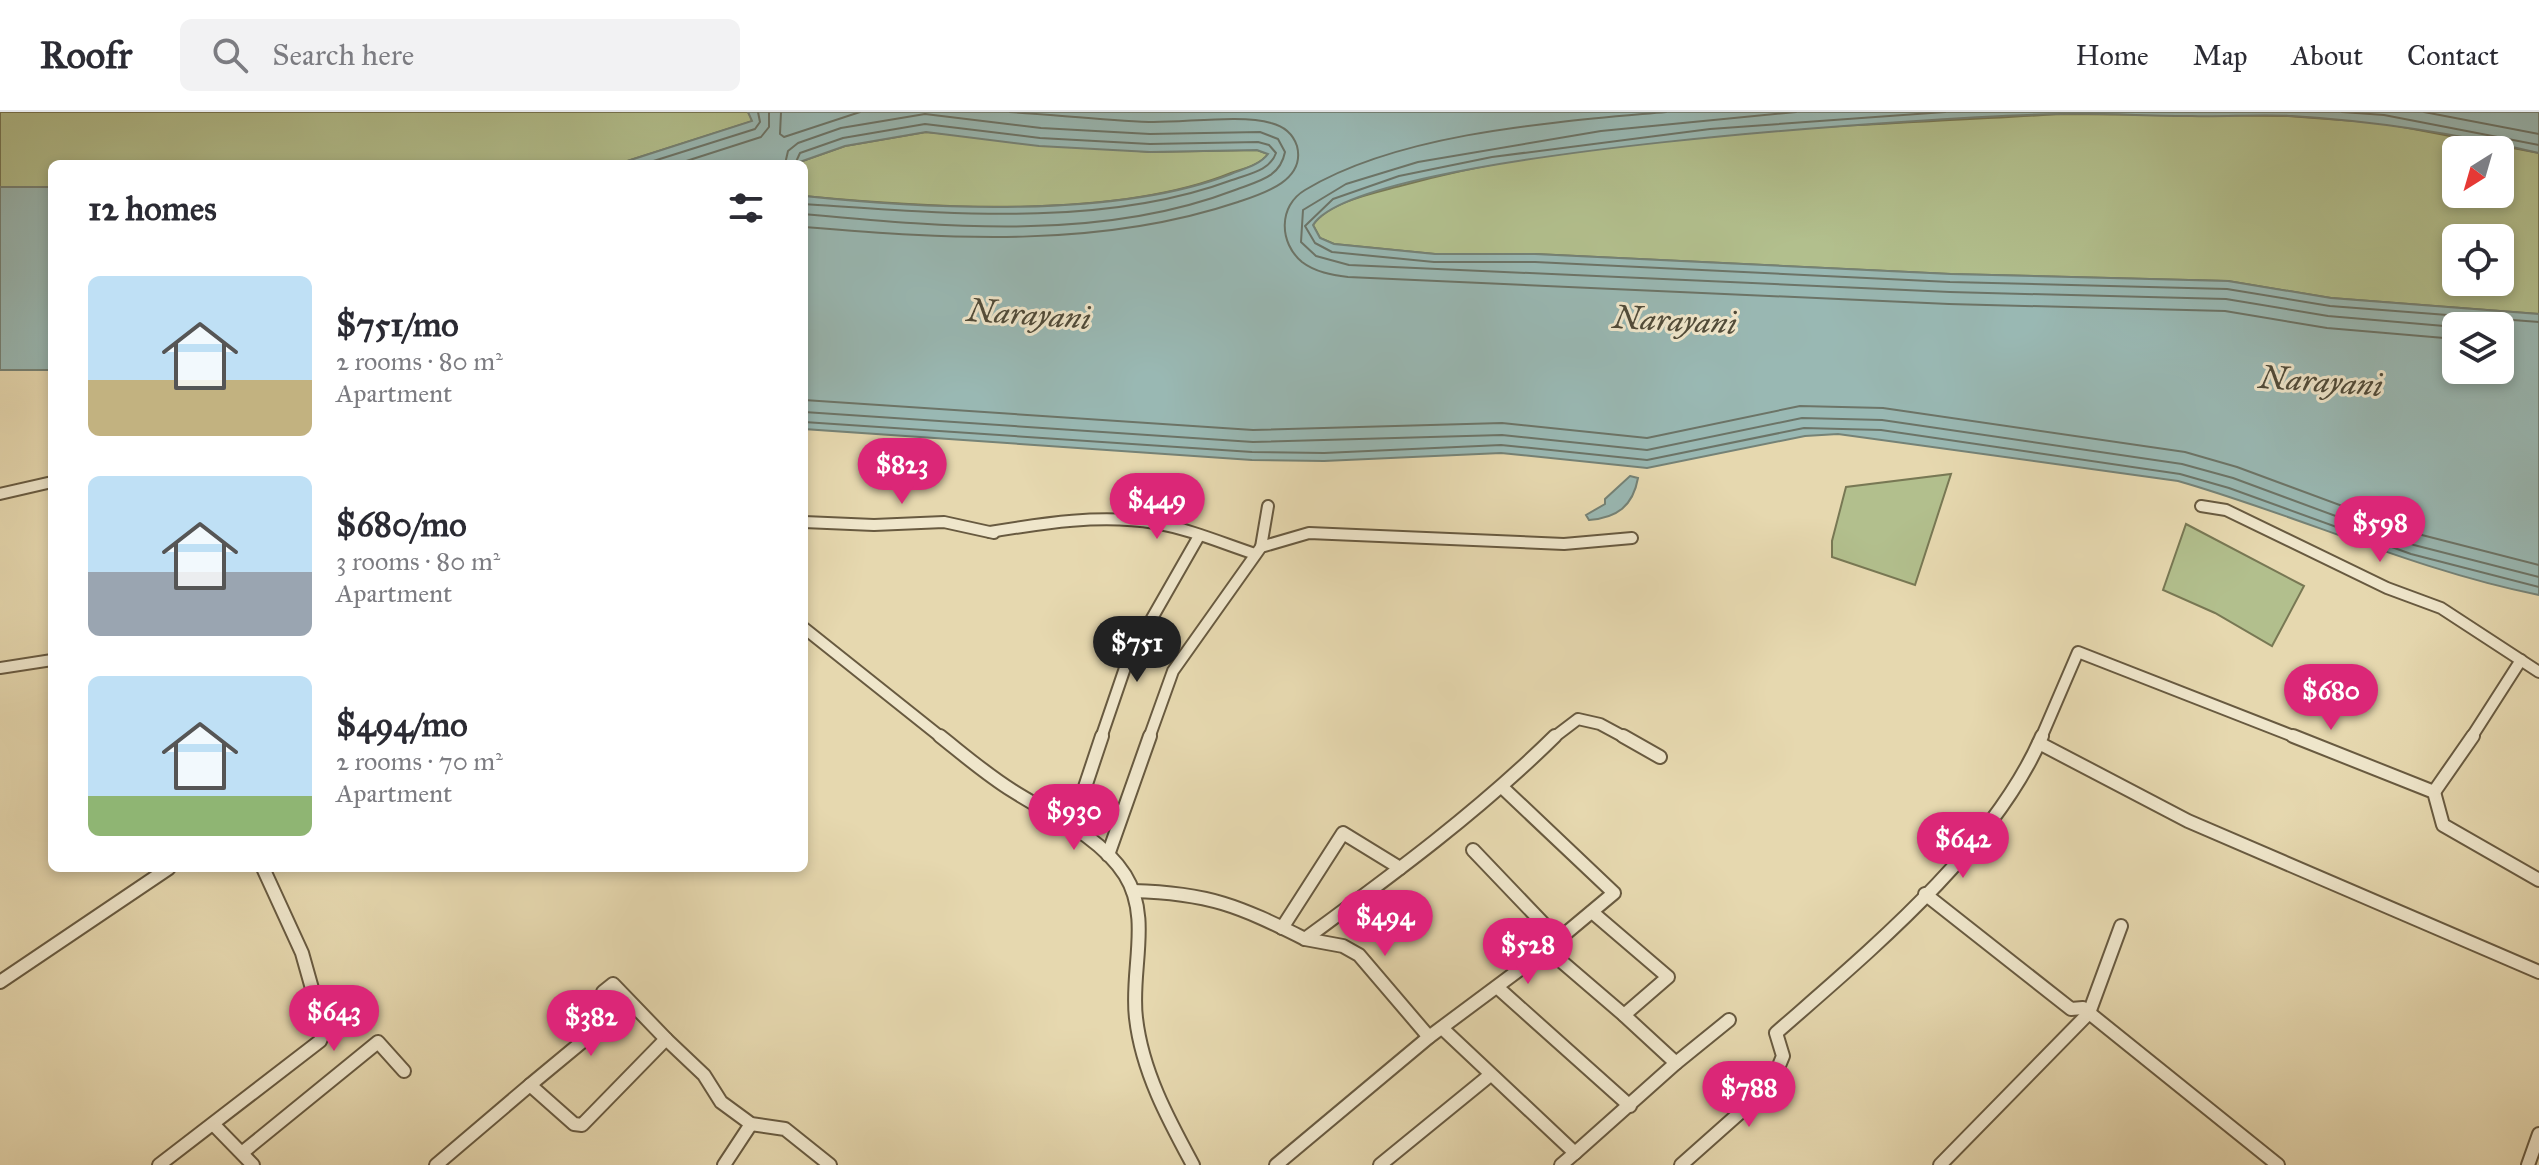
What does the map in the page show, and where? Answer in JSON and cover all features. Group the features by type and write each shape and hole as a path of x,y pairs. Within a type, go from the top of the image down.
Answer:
{"street":[{"path":"0,494 48,483"},
{"path":"1108,855 1173,671 1258,550 1268,506"},
{"path":"2201,506 2237,515 2387,588 2441,608 2539,672"},
{"path":"808,522 874,525 944,522 993,532 1061,520 1130,521 1157,524 1258,550 1309,533 1564,544 1632,538"},
{"path":"1071,829 1127,662 1199,536"},
{"path":"808,632 837,659 869,678 999,782 1108,855 1121,868 1133,891 1139,922 1135,997 1138,1031 1162,1100 1193,1165"},
{"path":"1681,1165 1771,1085 1783,1056 1776,1033 1868,952 1985,831 2039,743 2078,652 2434,792"},
{"path":"2434,792 2440,788 2521,660"},
{"path":"0,668 48,661"},
{"path":"1305,939 1503,788 1578,719 1600,724 1660,757"},
{"path":"2039,743 2188,821 2539,972"},
{"path":"1276,1165 1429,1037 1559,940 1614,893 1503,788"},
{"path":"2434,792 2443,825 2539,880"},
{"path":"1282,928 1343,833 1400,868"},
{"path":"1473,850 1559,940"},
{"path":"0,982 163,872"},
{"path":"159,1165 320,1041 324,1031 302,953 265,872"},
{"path":"1133,891 1178,892 1216,899 1253,911 1305,939 1333,942 1359,955 1429,1037"},
{"path":"1925,894 2071,1009 2083,1008 2278,1165"},
{"path":"1592,912 1668,977 1624,1015"},
{"path":"1940,1165 2089,1013 2121,926"},
{"path":"1547,949 1676,1063"},
{"path":"603,992 613,984 704,1075 721,1102 751,1124 785,1129 802,1146 830,1165"},
{"path":"1497,987 1630,1106"},
{"path":"436,1165 629,1003"},
{"path":"1561,1165 1729,1020"},
{"path":"1442,1028 1489,1076 1575,1153"},
{"path":"530,1085 574,1124 582,1125 666,1039"},
{"path":"243,1152 378,1042 404,1071"},
{"path":"1380,1165 1489,1076"},
{"path":"213,1124 253,1165"},
{"path":"724,1165 751,1124"},
{"path":"2528,1165 2539,1134"}],"green space":[{"path":"0,112 748,112 753,121 631,160 48,160 48,187 0,187"},
{"path":"2060,114 2288,116 2382,123 2450,136 2442,136 2442,208 2514,208 2514,148 2539,153 2539,314 2331,298 2228,281 1950,274 1535,254 1435,254 1334,244 1320,238 1313,225 1329,210 1365,195 1481,167 1645,141"},
{"path":"926,132 1150,152 1257,150 1268,154 1251,166 1184,188 1078,204 963,206 808,196 808,160 805,160 845,146"},
{"path":"1951,474 1915,585 1832,557 1832,541 1846,487"},
{"path":"2186,524 2304,586 2272,646 2215,613 2163,590"}],"water":[{"name":"Narayani","path":"748,112 2539,112 2539,153 2514,148 2514,136 2455,136 2354,121 2280,115 2061,114 1789,130 1542,157 1435,176 1354,199 1313,225 1320,238 1334,244 1435,254 1535,254 1951,274 2228,281 2331,298 2513,312 2442,312 2442,384 2514,384 2514,312 2539,314 2539,595 2447,572 2178,481 1838,434 1805,436 1647,468 1501,453 1324,461 1252,460 808,429 808,196 963,207 1078,204 1185,188 1246,168 1268,154 1257,150 1150,152 1039,146 926,132 845,146 805,160 630,160 752,121"},
{"path":"0,187 48,187 48,370 0,370"},
{"path":"1630,476 1638,478 1628,503 1608,517 1589,520 1586,515 1605,504 1605,499"}]}
